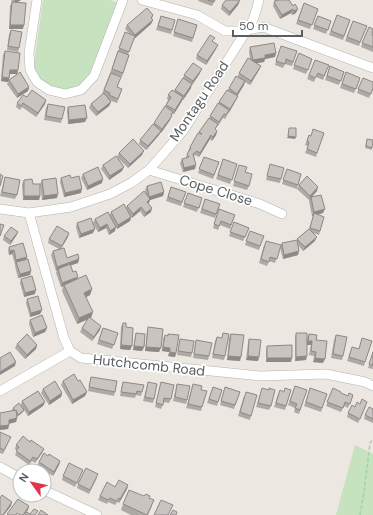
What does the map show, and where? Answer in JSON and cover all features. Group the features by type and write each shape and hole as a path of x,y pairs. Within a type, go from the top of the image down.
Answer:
{"street":[{"path":"37,0 29,53 30,70 37,82 49,90 65,94 81,90 94,76 123,0"},
{"path":"142,0 197,15 225,31 242,31 263,27 373,68"},
{"name":"Montagu Road","path":"0,209 29,213 71,207 110,194 131,183 149,170 183,131 243,36 249,29 253,22 259,0"},
{"name":"Cope Close","path":"149,170 260,204 282,214"},
{"path":"0,391 70,351 64,338 29,213"},
{"name":"Hutchcomb Road","path":"70,351 81,358 260,376 326,374 365,382 373,386"},
{"path":"0,468 12,474"},
{"path":"52,494 97,515"}],"path":[{"path":"360,515 370,443 373,439"}],"green space":[{"path":"43,0 110,0 118,3 92,77 69,90 49,88 33,72"},
{"path":"355,445 373,454 373,515 336,515"}],"building":[{"path":"226,0 240,0 230,12 222,5"},
{"path":"278,0 289,0 293,6 295,4 298,9 294,11 293,9 282,15 274,2"},
{"path":"12,2 26,3 24,25 10,25"},
{"path":"304,3 318,9 312,25 298,20"},
{"path":"147,8 153,15 151,18 153,20 135,35 127,25"},
{"path":"337,15 350,20 344,36 331,31"},
{"path":"161,16 175,20 172,30 158,26"},
{"path":"318,16 331,21 328,30 314,25"},
{"path":"178,19 197,25 193,38 174,32"},
{"path":"353,21 367,26 360,42 347,37"},
{"path":"369,27 373,29 373,47 362,43"},
{"path":"11,30 22,32 19,48 8,46"},
{"path":"125,32 135,36 129,52 119,48"},
{"path":"210,35 215,38 212,41 218,45 207,61 197,55"},
{"path":"274,43 276,53 265,55 265,58 253,60 250,47"},
{"path":"281,46 297,51 293,62 286,59 285,64 276,61"},
{"path":"5,51 20,53 18,70 10,70 9,78 2,77"},
{"path":"118,51 129,55 123,73 112,69"},
{"path":"299,53 312,59 308,70 294,65"},
{"path":"248,58 261,66 251,81 239,73"},
{"path":"315,60 329,65 324,76 318,73 315,78 309,75"},
{"path":"193,63 202,69 193,81 184,75"},
{"path":"330,66 344,72 341,81 327,76"},
{"path":"20,72 29,87 18,94 9,80"},
{"path":"346,72 360,78 356,89 342,84"},
{"path":"111,73 121,77 117,87 122,89 118,99 109,95 110,93 104,90"},
{"path":"236,76 245,81 237,94 229,88"},
{"path":"183,78 192,84 184,96 175,90"},
{"path":"363,78 373,82 371,94 358,89"},
{"path":"32,90 46,100 38,113 23,103 21,106 17,103 23,95 27,97"},
{"path":"172,90 183,97 175,110 166,105 171,97 168,95"},
{"path":"227,90 238,96 230,109 219,102"},
{"path":"104,93 111,102 98,112 91,104"},
{"path":"218,103 229,110 226,115 224,114 219,122 210,116"},
{"path":"48,104 65,107 62,119 46,116"},
{"path":"85,105 87,118 69,120 68,107"},
{"path":"165,106 173,112 171,115 172,116 162,129 154,123"},
{"path":"209,118 218,124 215,129 217,131 213,137 211,135 200,153 197,151 193,154 196,165 184,168 182,159 189,157 187,154 191,148 190,147 198,133 202,134 199,132"},
{"path":"153,124 161,131 148,146 140,140"},
{"path":"289,128 296,128 296,137 288,136"},
{"path":"313,129 324,133 317,153 307,149 309,142 307,141 309,135 311,136"},
{"path":"133,139 144,151 130,164 119,153"},
{"path":"367,139 373,140 372,148 366,146"},
{"path":"116,156 124,167 110,176 103,165"},
{"path":"204,157 219,162 214,175 199,169"},
{"path":"223,159 237,164 232,180 218,175"},
{"path":"270,164 284,168 281,179 267,176"},
{"path":"239,165 247,167 245,172 252,174 249,186 234,181"},
{"path":"98,167 103,179 88,186 83,174"},
{"path":"287,169 301,174 298,185 283,180"},
{"path":"0,174 3,176 0,186"},
{"path":"70,175 71,178 79,176 82,189 65,193 61,178"},
{"path":"307,176 318,187 310,196 299,185"},
{"path":"5,177 20,180 17,195 2,192"},
{"path":"56,178 58,194 44,196 42,180"},
{"path":"32,179 33,184 40,184 40,196 24,196 24,180"},
{"path":"161,182 164,192 149,197 147,186"},
{"path":"171,187 186,192 182,202 168,197"},
{"path":"144,191 150,199 147,202 152,208 146,213 141,207 133,214 127,206"},
{"path":"188,193 202,198 199,208 184,203"},
{"path":"321,195 325,209 314,212 311,197"},
{"path":"205,199 220,204 216,214 202,209"},
{"path":"124,204 131,217 118,225 111,212"},
{"path":"219,209 235,215 231,225 221,221 219,226 214,224"},
{"path":"108,212 116,227 110,231 107,224 100,228 95,219"},
{"path":"314,213 324,217 320,231 310,228"},
{"path":"91,218 95,229 81,234 77,223"},
{"path":"234,222 249,228 245,237 230,232"},
{"path":"0,224 4,225 0,236"},
{"path":"57,226 69,233 62,246 49,239"},
{"path":"11,227 18,232 11,241 4,236"},
{"path":"309,229 317,237 305,247 297,239"},
{"path":"250,231 264,236 260,246 246,241"},
{"path":"297,240 299,251 284,255 282,243"},
{"path":"266,241 281,245 277,259 270,257 269,262 261,259"},
{"path":"23,243 27,257 16,260 14,250 10,251 9,247"},
{"path":"64,248 67,258 78,254 79,259 57,267 53,251"},
{"path":"28,259 31,271 20,274 16,262"},
{"path":"70,264 73,272 76,271 78,277 62,283 58,269"},
{"path":"86,275 92,289 84,293 93,312 79,318 64,285"},
{"path":"32,276 36,290 25,293 21,279"},
{"path":"38,296 42,310 31,313 27,299"},
{"path":"42,315 47,328 35,333 30,320"},
{"path":"89,317 101,326 94,337 82,328"},
{"path":"123,323 126,323 126,327 133,328 132,346 121,345"},
{"path":"148,327 163,329 161,348 146,347"},
{"path":"103,328 118,333 114,345 99,340"},
{"path":"136,333 145,334 144,347 134,346"},
{"path":"223,333 229,334 225,356 213,354 217,337 222,338"},
{"path":"296,333 307,333 307,356 296,357"},
{"path":"27,334 37,345 27,355 17,344"},
{"path":"168,334 179,335 176,353 170,352 170,348 163,347 165,335 168,336"},
{"path":"231,334 244,335 241,357 228,356"},
{"path":"309,334 317,335 316,340 327,341 325,359 315,358 316,352 311,351 312,341 308,341"},
{"path":"336,335 347,337 343,356 333,354"},
{"path":"362,338 372,341 365,362 349,357 352,347 359,349"},
{"path":"180,339 194,341 192,353 178,351"},
{"path":"249,339 261,340 259,357 248,356"},
{"path":"196,340 212,343 209,356 194,354"},
{"path":"292,345 292,358 267,358 267,346"},
{"path":"10,352 16,362 0,372 0,358"},
{"path":"373,352 373,365 369,364"},
{"path":"74,374 78,381 80,380 87,392 73,400 63,381"},
{"path":"91,377 117,381 115,392 89,387"},
{"path":"55,381 62,393 50,401 43,389"},
{"path":"123,382 144,385 142,392 137,391 136,394 121,392"},
{"path":"148,382 157,384 154,399 145,397"},
{"path":"161,382 174,385 171,399 164,398 163,405 156,403"},
{"path":"177,384 190,386 187,400 175,397"},
{"path":"193,384 202,386 201,390 207,391 202,407 188,404"},
{"path":"295,386 307,390 300,410 295,408 297,404 290,401"},
{"path":"213,387 222,390 218,402 209,399"},
{"path":"225,387 240,392 235,405 221,401"},
{"path":"262,388 275,390 271,406 258,403"},
{"path":"285,388 291,390 286,406 276,403 280,390 284,392"},
{"path":"310,388 327,394 322,408 306,402"},
{"path":"333,388 348,396 349,393 353,395 350,404 345,402 343,408 327,402"},
{"path":"38,391 45,402 29,412 22,401"},
{"path":"246,392 257,395 251,416 240,412"},
{"path":"362,399 367,402 360,419 348,413 352,405 355,407 357,402 360,404"},
{"path":"19,403 24,410 18,415 16,410 15,411 13,408"},
{"path":"369,407 373,409 373,419 365,415"},
{"path":"16,410 17,418 9,420 9,425 0,426 0,413"},
{"path":"0,432 11,437 4,450 0,448"},
{"path":"23,436 30,442 31,440 44,449 37,459 33,457 30,461 16,451 19,447 16,445"},
{"path":"44,453 48,456 49,454 60,461 54,472 52,471 52,463 39,462"},
{"path":"69,463 83,470 77,483 63,476"},
{"path":"86,468 98,474 90,490 78,484"},
{"path":"119,480 128,485 120,499 119,498 116,501 110,498 108,500 100,496 107,482 115,487"},
{"path":"129,490 144,496 146,494 150,496 149,498 154,500 147,515 123,504"},
{"path":"2,495 12,502 3,515 0,515 0,498"},
{"path":"161,500 173,505 168,515 154,515"},
{"path":"15,503 24,503 29,506 23,515 17,513 16,515 7,514"},
{"path":"34,509 38,511 35,515 25,515 27,512 30,514"},
{"path":"41,510 48,515 38,515"},
{"path":"173,510 177,512 176,515 170,515"}]}
